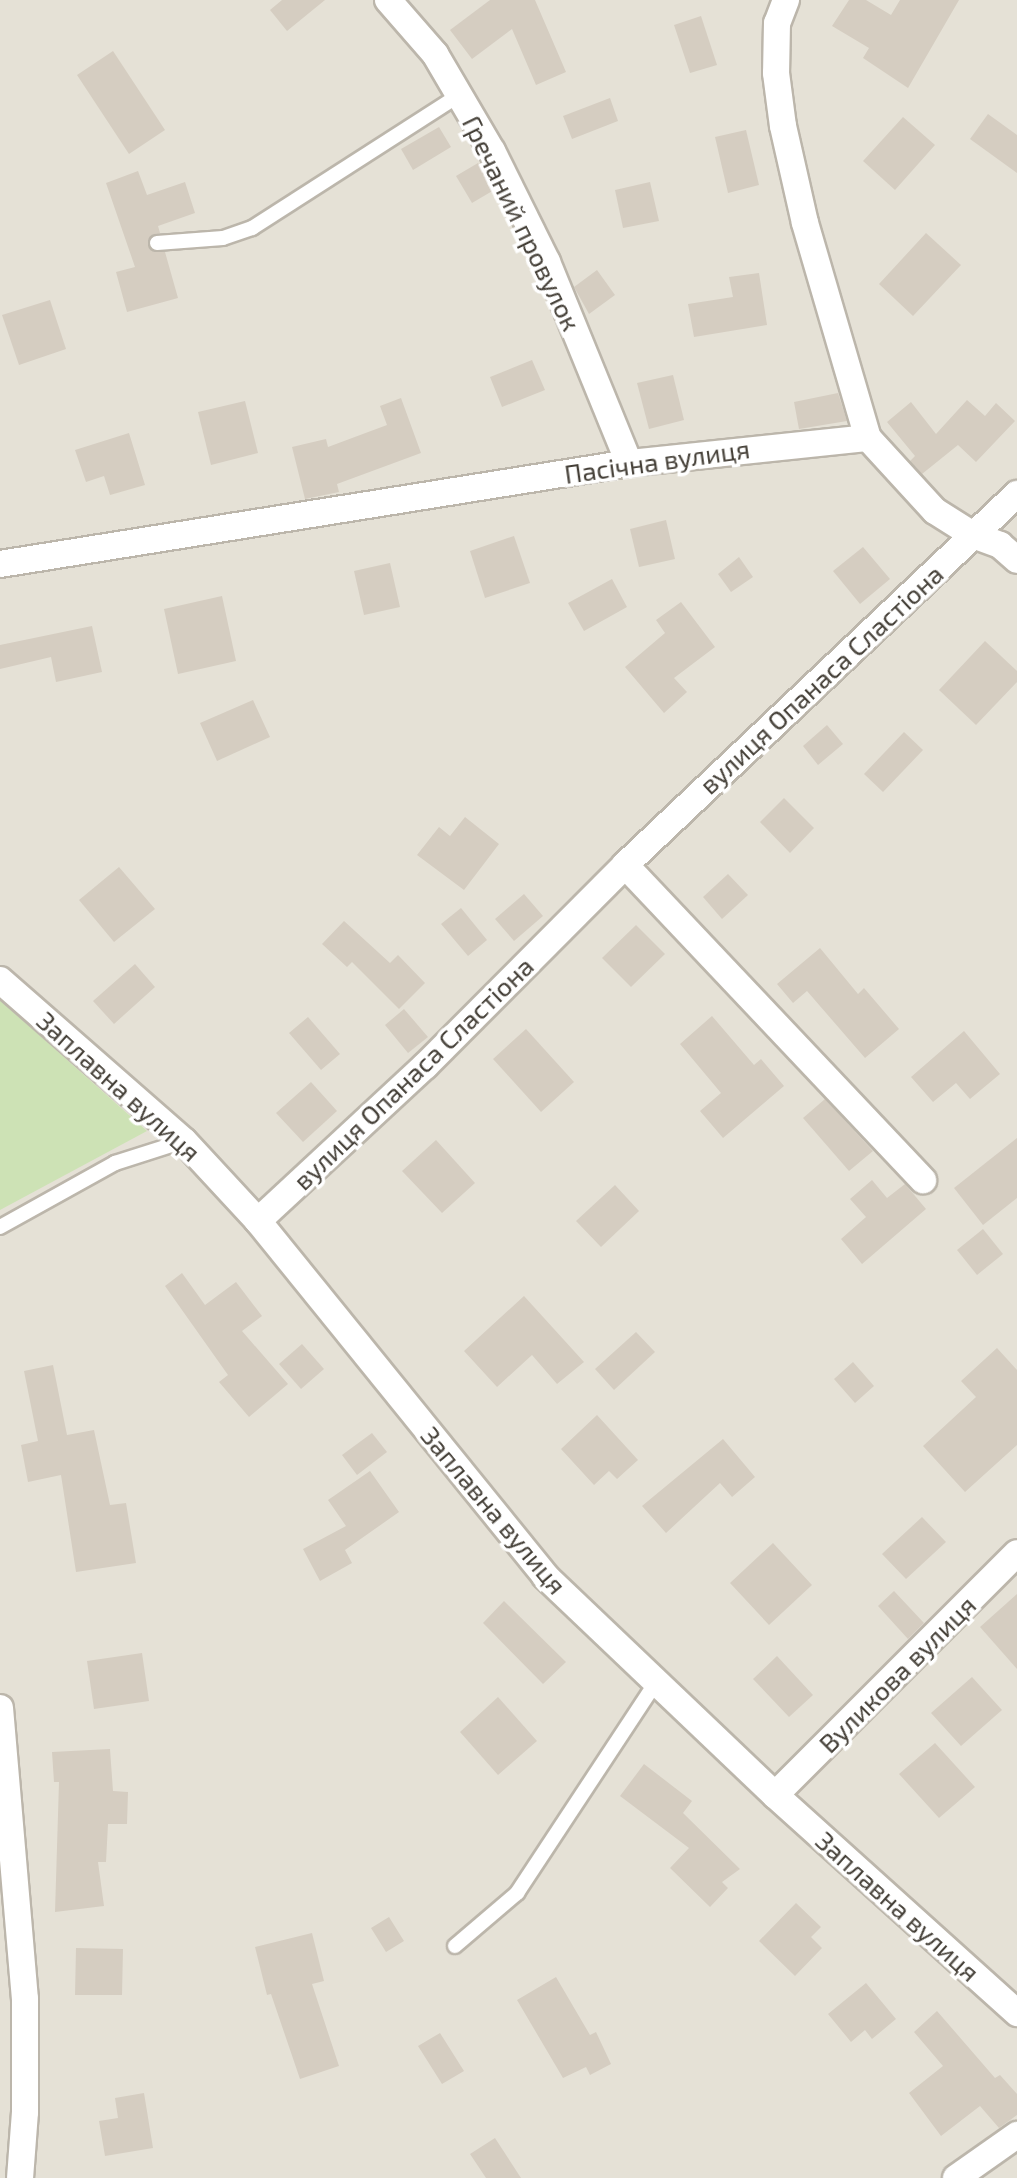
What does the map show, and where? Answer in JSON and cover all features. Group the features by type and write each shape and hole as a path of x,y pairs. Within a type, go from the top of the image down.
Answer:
{"street":[{"name":"Гречаний провулок","path":"388,0 435,54 492,151 547,262 629,463"},
{"path":"786,0 777,23 776,73 783,126 805,223 868,438 935,511 973,535 1000,545 1017,560"},
{"name":"Пасічна вулиця","path":"0,564 629,463 868,438"},
{"name":"вулиця Опанаса Сластіона","path":"258,1221 425,1066 625,865 1017,494"},
{"path":"625,865 923,1180"},
{"name":"Заплавна вулиця","path":"0,980 184,1141 258,1221 545,1576 775,1795 1017,2013"},
{"name":"Вуликова вулиця","path":"775,1795 1017,1553"},
{"path":"0,1708 25,1999 25,2112 20,2178"},
{"path":"956,2178 1017,2135"}],"lane":[{"path":"157,243 223,238 252,228 459,95"},
{"path":"0,1227 115,1163 184,1141"},
{"path":"455,1946 517,1893 657,1681"}],"shaded area":[{"path":"0,0 1017,0 1017,2178 0,2178"}],"green space":[{"path":"0,1000 147,1131 0,1210"}],"building":[{"path":"282,0 325,0 287,31 270,10"},
{"path":"490,0 535,0 566,72 536,85 512,29 472,59 450,30"},
{"path":"849,0 866,0 891,15 900,0 959,0 908,88 863,58 869,48 832,26"},
{"path":"701,16 717,65 690,73 674,25"},
{"path":"113,51 165,130 129,154 77,75"},
{"path":"610,98 618,121 572,139 563,116"},
{"path":"988,114 1017,135 1017,173 970,139"},
{"path":"903,117 935,145 895,190 863,161"},
{"path":"439,127 451,147 413,170 401,149"},
{"path":"746,130 759,185 728,193 715,137"},
{"path":"478,163 494,190 472,203 456,176"},
{"path":"138,171 147,195 185,182 195,213 158,226 160,233 148,239 152,251 165,252 178,298 127,312 116,272 135,267 106,183"},
{"path":"650,182 659,221 623,228 615,190"},
{"path":"926,233 961,265 913,316 879,284"},
{"path":"597,270 615,295 589,314 574,287"},
{"path":"759,273 767,325 694,337 688,304 733,297 729,277"},
{"path":"50,300 66,349 19,365 2,315"},
{"path":"532,360 545,390 502,407 490,377"},
{"path":"673,375 684,420 649,429 637,383"},
{"path":"838,393 847,421 799,429 794,402"},
{"path":"401,398 421,453 337,484 339,492 305,499 292,447 326,439 328,447 387,425 380,406"},
{"path":"967,400 985,416 996,403 1015,421 976,462 958,445 922,474 910,461 915,456 887,422 911,402 936,434"},
{"path":"245,401 258,453 211,465 198,412"},
{"path":"129,433 145,485 110,495 104,476 86,482 75,450"},
{"path":"666,520 675,559 639,567 630,529"},
{"path":"514,536 530,583 485,598 470,551"},
{"path":"863,547 890,579 860,604 833,571"},
{"path":"739,557 753,577 731,592 718,574"},
{"path":"390,563 400,607 364,615 354,571"},
{"path":"612,579 627,607 584,631 568,603"},
{"path":"222,596 236,661 178,674 164,609"},
{"path":"681,602 715,647 674,678 687,692 664,713 625,667 665,633 656,620"},
{"path":"92,626 102,672 56,682 51,657 0,669 0,645"},
{"path":"985,641 1017,671 1017,682 976,725 939,690"},
{"path":"253,700 270,737 217,761 200,723"},
{"path":"827,725 843,744 818,765 803,746"},
{"path":"904,732 923,750 883,792 864,774"},
{"path":"784,798 814,828 790,853 760,822"},
{"path":"465,817 499,844 464,890 417,855 439,827 450,836"},
{"path":"119,867 155,909 114,942 79,900"},
{"path":"728,874 748,895 722,919 703,897"},
{"path":"524,894 543,916 514,941 495,919"},
{"path":"461,908 487,940 468,956 441,924"},
{"path":"344,921 390,963 398,955 425,983 399,1009 352,962 347,967 322,944"},
{"path":"636,925 665,954 631,987 602,958"},
{"path":"820,948 858,994 864,988 899,1029 865,1058 807,991 793,1003 777,984"},
{"path":"135,964 155,987 114,1024 93,1001"},
{"path":"404,1009 428,1037 408,1053 385,1025"},
{"path":"712,1016 754,1065 761,1059 784,1086 723,1138 700,1111 721,1093 680,1044"},
{"path":"308,1017 340,1054 321,1070 289,1033"},
{"path":"526,1029 574,1082 541,1112 493,1059"},
{"path":"964,1031 1000,1074 970,1099 956,1083 933,1102 911,1077"},
{"path":"311,1082 337,1111 303,1142 276,1113"},
{"path":"825,1099 873,1151 849,1171 803,1118"},
{"path":"1017,1138 1017,1198 983,1225 954,1188"},
{"path":"436,1140 475,1183 442,1213 402,1171"},
{"path":"872,1180 887,1198 905,1184 926,1209 862,1264 841,1239 866,1217 850,1199"},
{"path":"615,1185 639,1211 601,1247 576,1221"},
{"path":"983,1229 1003,1254 977,1275 957,1250"},
{"path":"182,1273 205,1305 236,1282 262,1316 242,1331 288,1384 249,1417 219,1382 228,1375 165,1286"},
{"path":"524,1296 584,1362 557,1384 532,1355 497,1387 464,1351"},
{"path":"636,1332 655,1352 614,1390 595,1369"},
{"path":"302,1344 324,1369 301,1389 279,1364"},
{"path":"997,1348 1017,1370 1017,1445 965,1492 923,1446 976,1397 961,1381"},
{"path":"853,1362 874,1386 855,1403 834,1379"},
{"path":"53,1365 67,1435 94,1430 110,1505 126,1503 136,1563 76,1572 61,1475 28,1482 21,1445 38,1441 24,1371"},
{"path":"597,1415 638,1460 617,1479 609,1471 594,1485 561,1449"},
{"path":"372,1433 387,1452 357,1475 342,1455"},
{"path":"723,1439 755,1477 732,1497 720,1483 666,1533 642,1506"},
{"path":"370,1471 399,1512 345,1550 352,1563 320,1581 303,1549 346,1526 328,1500"},
{"path":"922,1517 946,1542 906,1579 882,1554"},
{"path":"773,1543 812,1585 769,1625 730,1583"},
{"path":"894,1591 924,1623 908,1639 878,1606"},
{"path":"1017,1594 1017,1669 980,1627"},
{"path":"504,1601 566,1662 543,1684 483,1623"},
{"path":"142,1653 149,1701 94,1709 87,1661"},
{"path":"777,1656 813,1695 789,1717 753,1679"},
{"path":"972,1677 1002,1710 961,1746 931,1713"},
{"path":"498,1697 537,1741 498,1775 460,1732"},
{"path":"935,1743 975,1787 939,1818 899,1774"},
{"path":"110,1749 113,1791 128,1792 127,1824 108,1824 106,1862 98,1862 104,1906 55,1912 59,1782 54,1782 52,1752"},
{"path":"644,1764 692,1801 683,1813 740,1869 722,1882 728,1888 710,1907 670,1868 689,1848 620,1796"},
{"path":"796,1903 821,1927 811,1937 822,1948 795,1976 759,1941"},
{"path":"389,1917 404,1941 386,1952 371,1928"},
{"path":"312,1933 324,1981 312,1984 339,2066 300,2079 271,1994 267,1995 255,1947"},
{"path":"76,1948 123,1949 122,1995 75,1995"},
{"path":"556,1977 590,2035 596,2032 611,2064 590,2075 586,2067 563,2078 517,2000"},
{"path":"866,1983 896,2019 872,2039 865,2030 851,2042 828,2014"},
{"path":"937,2011 995,2078 1000,2075 1017,2094 1017,2115 999,2128 980,2106 941,2136 909,2093 943,2066 914,2032"},
{"path":"440,2033 464,2071 442,2084 418,2046"},
{"path":"144,2093 153,2148 105,2156 99,2121 118,2118 115,2098"},
{"path":"495,2138 521,2178 486,2178 470,2154"}]}
